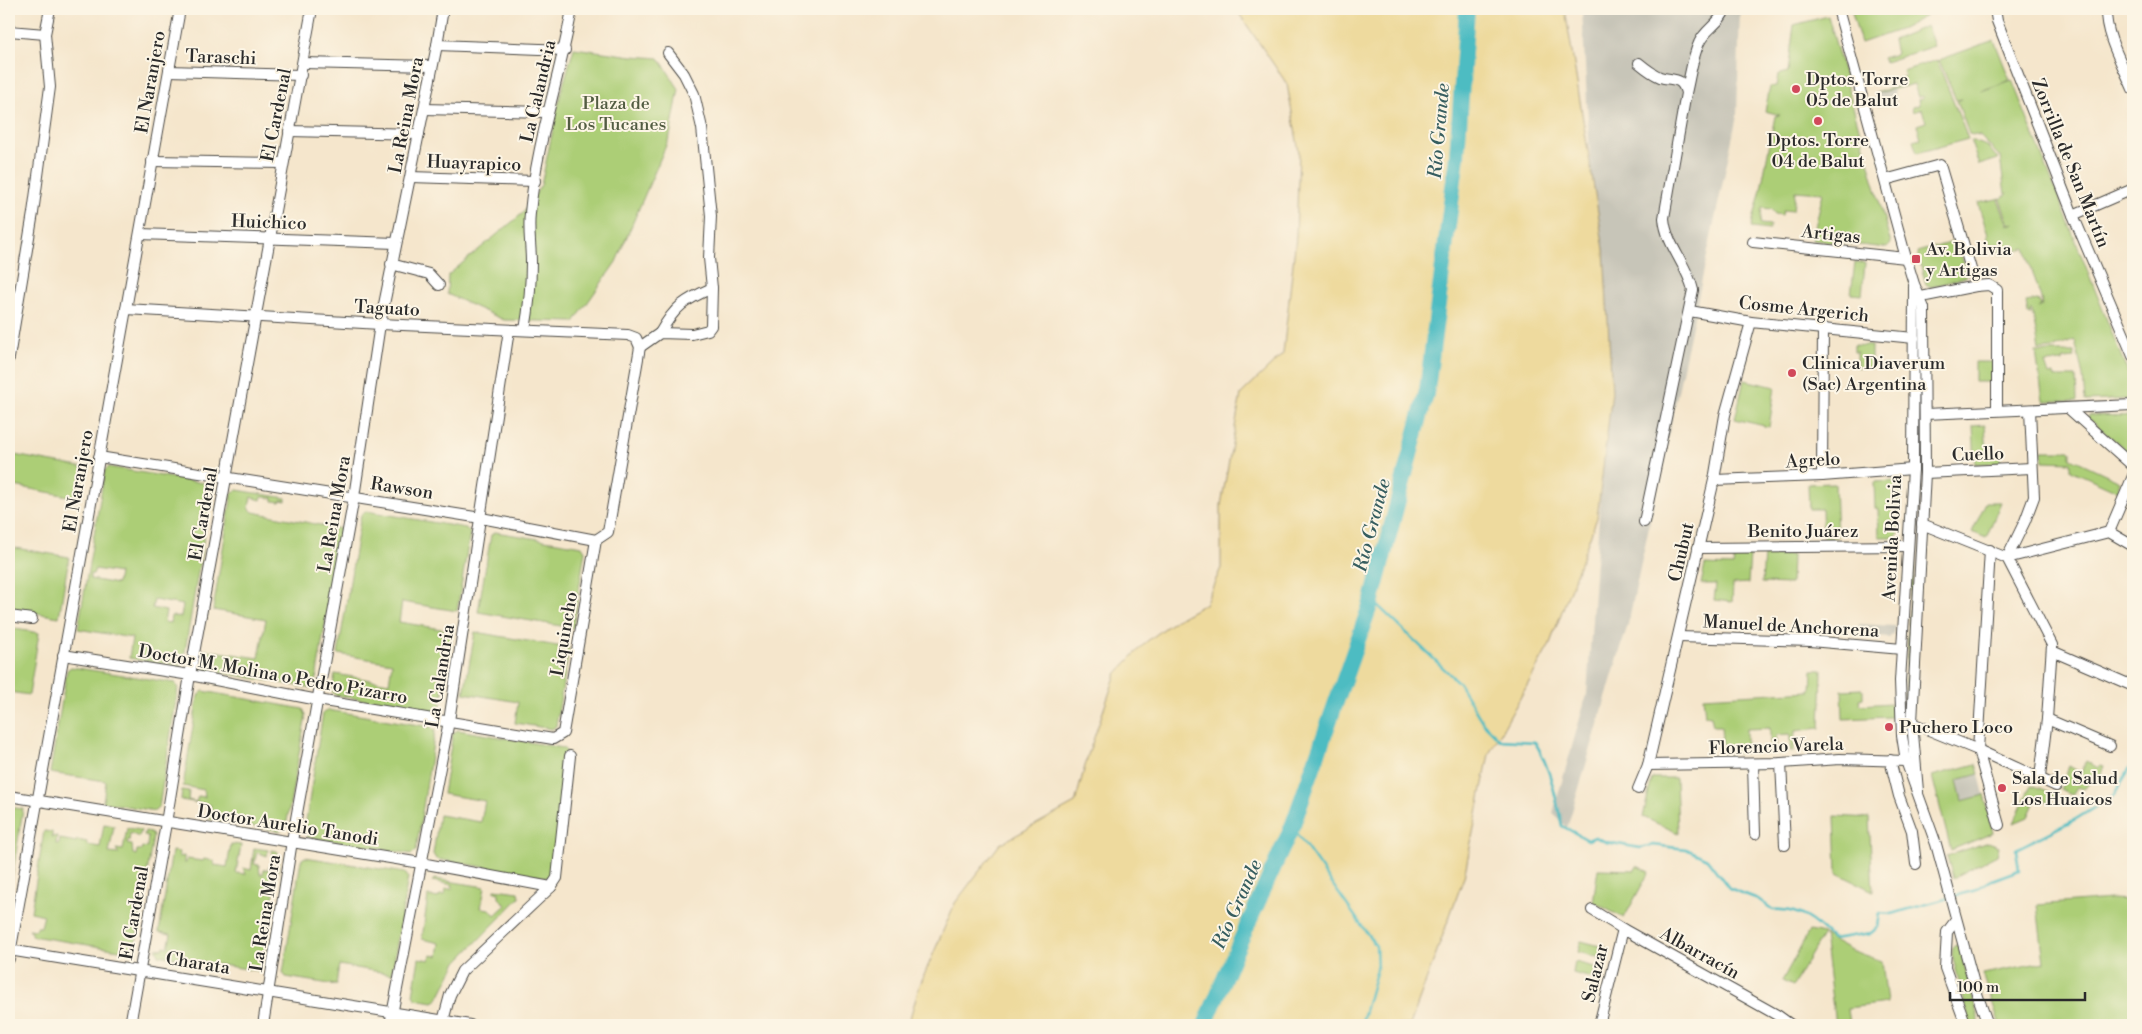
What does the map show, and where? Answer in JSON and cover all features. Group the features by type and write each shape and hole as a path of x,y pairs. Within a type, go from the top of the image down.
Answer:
{"street":[{"path":"9,358 11,332 33,213 50,87 45,34 50,9"},
{"name":"El Naranjero","path":"9,953 39,801 63,655 180,9"},
{"name":"El Cardenal","path":"130,1025 254,317 312,9"},
{"name":"La Reina Mora","path":"263,1025 292,841 354,497 380,324 391,264 411,177 443,9"},
{"name":"La Calandria","path":"525,330 530,301 530,214 548,112 565,50 572,9"},
{"path":"1644,522 1693,290 1690,276 1669,241 1665,230 1664,218 1686,93 1698,43 1705,33 1723,16 1725,9"},
{"name":"Avenida Bolivia","path":"1838,9 1906,258 1924,308 1925,473 1912,722 1918,791"},
{"name":"Zorrilla de San Martín","path":"1995,9 1997,21 2073,215 2133,356"},
{"path":"2106,9 2106,17 2112,39 2133,89"},
{"path":"9,31 45,34"},
{"path":"437,45 565,50"},
{"path":"660,333 692,334 708,330 710,326 712,288 709,258 711,216 702,128 694,94 684,74 668,53"},
{"path":"303,63 432,66"},
{"path":"1639,63 1659,76 1678,80 1684,85 1686,93"},
{"name":"Taraschi","path":"169,71 300,76"},
{"path":"424,109 548,112"},
{"name":"Huayrapico","path":"289,131 418,134"},
{"path":"152,161 283,163"},
{"path":"1885,180 1940,165 1976,286"},
{"name":"Huayrapico","path":"411,177 535,181"},
{"path":"2073,215 2133,189"},
{"name":"Huichico","path":"140,234 396,243"},
{"name":"Artigas","path":"1753,242 1906,258"},
{"path":"391,264 429,274 439,285"},
{"name":"Avenida Bolivia","path":"1914,284 1913,469 1902,649 1901,720 1906,761 1918,791 1946,880 1956,920 1988,1025"},
{"path":"1921,297 1976,286 1989,285 1997,290 1997,410"},
{"path":"596,540 608,532 640,346 660,333 670,316 686,300 712,288"},
{"name":"Taguato","path":"126,309 380,324 628,335 636,338 640,346"},
{"name":"Cosme Argerich","path":"1690,311 1751,322 1914,338"},
{"name":"Chubut","path":"1638,789 1648,765 1714,480 1725,415 1751,322"},
{"path":"1822,476 1823,328"},
{"name":"La Calandria","path":"390,1025 449,721 508,330"},
{"path":"1925,414 2133,405"},
{"path":"2068,408 2133,466"},
{"path":"2008,558 2022,530 2034,497 2030,410"},
{"name":"Rawson","path":"99,457 481,518 596,540"},
{"name":"Cuello","path":"1925,473 2032,468"},
{"name":"Agrelo","path":"1714,480 1822,476 1913,469"},
{"path":"2109,532 2133,476"},
{"path":"1922,524 2008,558 2109,532 2133,546"},
{"name":"Liquincho","path":"563,733 596,540"},
{"name":"Benito Juárez","path":"1698,548 1908,546"},
{"path":"1990,550 1978,750 1998,825"},
{"path":"2008,558 2052,645 2047,718 2040,778"},
{"path":"9,616 32,619"},
{"name":"Manuel de Anchorena","path":"1679,636 1810,641 1902,649"},
{"path":"2052,651 2133,686"},
{"name":"Doctor M. Molina o Pedro Pizarro","path":"63,655 190,675 318,700 449,721 541,739 553,739 563,733"},
{"path":"2047,718 2110,746"},
{"path":"1901,720 1912,722 1978,750 2056,786"},
{"path":"443,1021 450,995 462,971 550,887 557,878 570,756"},
{"name":"Florencio Varela","path":"1648,765 1753,764 1840,759 1906,761"},
{"path":"1890,760 1912,831 1916,864"},
{"path":"1780,763 1784,845"},
{"path":"1753,764 1756,834"},
{"name":"Doctor Aurelio Tanodi","path":"9,796 166,823 421,862 550,887"},
{"name":"Albarracín","path":"1592,910 1777,1015 1791,1025"},
{"path":"1956,920 1947,932 1945,968 1966,1025"},
{"name":"Salazar","path":"1599,1025 1623,929"},
{"name":"Charata","path":"9,953 140,970 470,1025"}],"shaded area":[{"path":"1582,9 1740,9 1737,116 1628,624 1567,828 1553,813 1587,694 1600,503 1603,396"},
{"path":"1893,89 1896,102 1878,107 1874,94"},
{"path":"1859,624 1895,626 1893,634 1889,638 1858,635"},
{"path":"1979,774 1984,795 1962,801 1957,780"}],"green space":[{"path":"1851,9 1926,9 1926,16 1902,29 1861,43"},
{"path":"1828,16 1891,244 1887,248 1812,240 1823,193 1795,191 1793,211 1783,210 1782,215 1775,214 1771,209 1762,208 1760,224 1770,225 1769,230 1751,228 1761,189 1775,116 1780,115 1765,111 1770,87 1776,86 1778,75 1788,72 1794,25"},
{"path":"1927,26 1934,46 1885,62 1883,58 1896,54 1893,40"},
{"path":"1994,40 2010,80 1981,91 2012,80 2133,386 2133,397 2131,399 2085,401 2083,376 2075,340 2052,349 2039,350 2032,310 2030,310 2031,314 2028,314 2026,302 2038,300 2041,305 2038,308 2042,306 2041,298 2025,248 2000,255 1997,244 1989,246 1988,235 1978,203 2001,198 1998,200 2008,225 2016,223 2009,224 2000,200 2008,193 2005,194 2000,157 1980,136 1969,134 1957,101 1962,99 1956,100 1939,60"},
{"name":"Plaza de Los Tucanes","path":"574,48 659,58 679,89 670,136 616,262 574,322 504,320 447,294 448,275 523,213 541,185 561,92"},
{"path":"1937,60 1968,139 1917,153 1913,140 1921,138 1917,125 1926,122 1922,109 1913,112 1912,107 1919,105 1918,99 1923,98 1922,96 1918,97 1914,84 1874,93 1898,86 1897,79 1905,76 1903,71"},
{"path":"1970,140 1987,146 1998,159 1979,165"},
{"path":"1956,241 1967,272 1966,277 1931,287 1926,284 1917,252"},
{"path":"1855,262 1865,263 1862,295 1851,294"},
{"path":"1853,345 1871,346 1871,368 1857,368 1857,352 1853,352"},
{"path":"2036,352 2074,352 2075,358 2063,359 2063,362 2045,363 2049,375 2054,374 2054,377 2076,377 2077,401 2043,401"},
{"path":"1975,362 1993,362 1994,382 1975,382"},
{"path":"1744,380 1775,387 1769,427 1735,419"},
{"path":"2089,415 2133,416 2133,456 2088,418"},
{"path":"1985,425 1987,453 2000,452 2001,463 1975,464 1973,426"},
{"path":"2042,451 2071,451 2071,458 2120,481 2117,491 2071,470 2071,462 2043,461"},
{"path":"9,454 85,468 79,498 9,485"},
{"path":"109,467 209,484 212,488 183,663 179,666 129,658 132,638 78,629 105,470","holes":["95,569 119,573 117,584 90,579 90,574 93,574","154,600 183,605 181,617 171,616 170,623 164,622 166,611 152,608"]},
{"path":"1917,474 1920,474 1905,713 1904,712"},
{"path":"1894,481 1900,486 1899,533 1895,537 1879,537 1878,509 1875,508 1874,482"},
{"path":"1835,483 1837,537 1823,538 1822,509 1809,509 1808,484"},
{"path":"237,490 286,498 286,501 281,500 280,502 273,501 273,498 262,497 261,500 251,497 249,508 253,512 341,529 315,685 310,688 207,670 203,666 206,650 259,658 266,619 213,610 232,493"},
{"path":"1986,502 2001,502 1986,538 1972,532"},
{"path":"366,511 466,528 470,533 457,611 402,602 399,622 453,631 440,709 436,712 335,695 332,691 335,674 389,683 392,663 338,654 361,515"},
{"path":"495,532 582,546 585,551 573,628 478,612 491,535"},
{"path":"9,547 69,557 59,617 9,608"},
{"path":"1735,555 1750,555 1748,583 1733,584 1732,602 1714,600 1716,584 1701,584 1705,565 1733,566"},
{"path":"1764,555 1792,555 1791,584 1762,583"},
{"path":"9,628 39,633 29,695 9,692"},
{"path":"475,632 569,648 556,726 552,729 515,723 518,702 464,693"},
{"path":"71,667 175,683 178,688 159,807 155,811 103,802 106,781 50,773 67,670"},
{"path":"1812,670 1822,670 1820,728 1795,731 1794,751 1790,751 1790,734 1776,735 1776,751 1770,752 1770,728 1746,729 1746,753 1723,753 1721,726 1713,726 1711,716 1705,715 1703,697 1811,691"},
{"path":"1863,689 1863,698 1859,699 1860,705 1891,703 1891,717 1843,719 1842,690"},
{"path":"203,691 303,709 306,715 286,827 280,831 209,819 211,805 181,800 182,790 189,791 188,800 196,802 198,796 205,797 204,790 183,786 198,696"},
{"path":"328,710 431,727 435,731 416,851 411,854 308,837 304,833 323,713"},
{"path":"458,730 563,748 567,752 555,875 550,878 436,859 433,854 439,815 481,822 485,801 443,794 453,733"},
{"path":"2086,761 2098,768 2101,765 2104,766 2101,774 2083,789 2077,787 2072,795 2060,790 2069,766 2081,773"},
{"path":"1976,764 1979,774 1957,780 1962,801 1984,795 1993,833 1951,850 1932,776"},
{"path":"1652,778 1676,778 1678,833 1643,817"},
{"path":"2031,785 2055,794 2050,803 2042,799 2041,801 2036,799 2028,817 2014,823"},
{"path":"9,807 23,809 9,897"},
{"path":"1835,816 1869,818 1873,891 1837,873"},
{"path":"104,824 114,826 109,853 119,854 116,849 123,850 127,828 141,830 139,837 130,833 129,841 127,841 127,844 132,845 133,854 136,855 137,850 141,850 142,847 147,848 148,836 144,835 145,831 150,832 153,836 135,949 132,952 32,936 29,929 36,930 37,927 41,927 44,915 31,912 44,831 52,832 52,837 57,836 56,844 59,844 60,839 76,842 77,840 87,842 87,845 100,847"},
{"path":"1988,842 1999,846 1997,855 1953,878 1947,856"},
{"path":"231,844 241,845 236,873 246,874 243,868 251,870 254,848 268,850 267,856 257,852 254,864 259,865 260,874 263,874 264,869 274,868 276,862 274,861 275,855 272,855 272,850 277,851 280,856 262,968 259,971 159,955 156,948 163,949 164,946 168,947 171,934 159,932 172,851 179,852 179,857 184,856 184,863 186,863 187,859 203,861 204,859 214,861 214,865 227,867"},
{"path":"305,857 405,873 408,877 392,974 339,965 336,985 286,977 283,973 301,860"},
{"path":"1637,866 1649,872 1624,918 1593,902 1598,869 1635,870"},
{"path":"435,879 485,887 481,908 490,909 495,915 506,905 499,898 499,893 495,892 495,889 519,892 520,897 457,962 438,999 433,1002 416,999 413,995 419,958 429,960 431,955 438,956 440,943 422,939 428,896 438,898 440,895 445,895 446,889 452,889 453,885 432,881"},
{"path":"2110,899 2133,900 2133,1025 2000,1025 1983,974 2044,962 2037,905"},
{"path":"1809,931 1823,934 1793,986 1782,981"},
{"path":"1824,935 1851,950 1882,961 1887,1003 1848,1008 1850,1025 1835,1025"},
{"path":"1581,941 1608,948 1605,959 1578,952"},
{"path":"1959,946 1980,1025 1971,1025 1970,1023 1952,955 1953,947"},
{"path":"1575,962 1602,969 1599,980 1573,973"}],"sand":[{"path":"1236,9 1565,9 1604,249 1612,392 1597,518 1549,646 1489,754 1464,877 1410,1025 908,1025 919,987 955,903 1000,844 1075,803 1088,755 1116,674 1146,642 1176,620 1205,604 1221,568 1221,505 1241,394 1283,354 1296,237 1299,152 1287,84"}],"waterway":[{"name":"Río Grande","path":"1205,1025 1234,955 1292,827 1372,600 1427,390 1457,156 1467,9"},
{"path":"1372,600 1459,683 1483,723 1500,740 1535,742 1549,772 1562,826 1588,840 1595,837 1606,842 1640,848 1653,845 1686,849 1707,859 1729,888 1758,899 1773,910 1791,911 1806,917 1832,939 1871,933 1878,927 1880,913 1891,914 1949,898"},
{"path":"1954,896 1973,891 1989,881 2019,870 2016,849 2076,819 2113,796 2133,763"},
{"path":"1292,827 1376,946 1377,969 1361,1025"}],"place":[{"name":"Dptos. Torre 05 de Balut","path":"1796,89"},
{"name":"Dptos. Torre 04 de Balut","path":"1818,121"},
{"name":"Av. Bolivia y Artigas","path":"1916,259"},
{"name":"Clinica Diaverum (Sac) Argentina","path":"1792,373"},
{"name":"Puchero Loco","path":"1889,727"},
{"name":"Sala de Salud Los Huaicos","path":"2002,788"}]}
